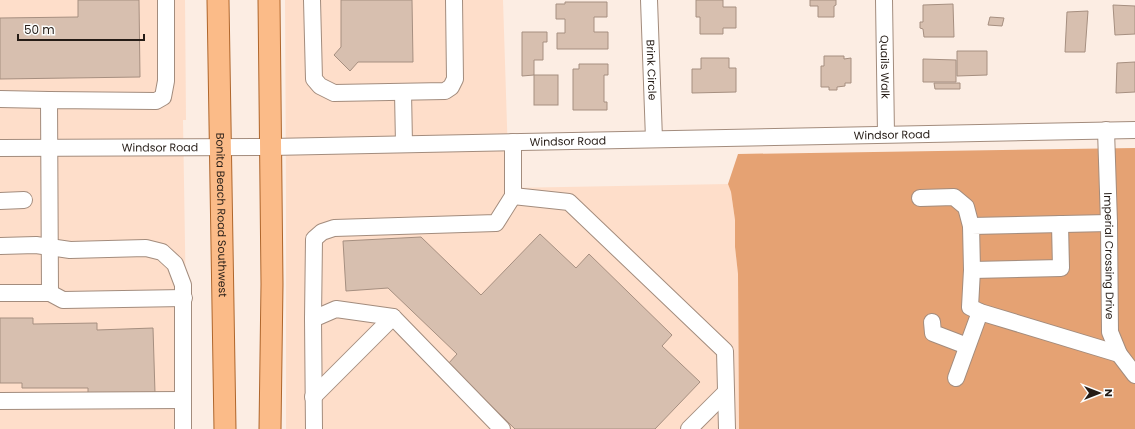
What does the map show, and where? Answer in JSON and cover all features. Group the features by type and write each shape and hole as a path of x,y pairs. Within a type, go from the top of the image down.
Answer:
{"main road":[{"name":"Bonita Beach Road Southwest","path":"218,0 225,429"},
{"path":"269,0 272,284 270,429"}],"street":[{"path":"0,99 156,101 163,97 166,81 166,0"},
{"path":"312,0 314,79 320,86 334,93 445,91 451,87 455,79 454,0"},
{"name":"Brink Circle","path":"649,0 654,139"},
{"name":"Quails Walk","path":"884,0 886,134"},
{"path":"403,92 404,144"},
{"path":"49,100 50,293"},
{"name":"Imperial Crossing Drive","path":"1106,130 1110,332 1119,354 1135,375"},
{"name":"Windsor Road","path":"0,148 404,144 1135,130"},
{"path":"314,429 312,319 314,239 322,232 334,228 496,222 513,196 513,142"},
{"path":"513,196 569,202 724,352 727,429"},
{"path":"920,198 954,197 966,207 971,226 972,270 970,307 980,312 1119,354"},
{"path":"0,201 24,200"},
{"path":"971,226 1109,223"},
{"path":"972,270 1061,268 1060,224"},
{"path":"0,246 36,245 70,250 146,248 162,252 175,264 183,285 184,298 183,429"},
{"path":"0,293 50,293 63,300 184,298"},
{"path":"312,319 336,309 393,317 502,429"},
{"path":"956,378 980,312"},
{"path":"313,397 393,317"},
{"path":"932,322 933,333 967,346"},
{"path":"689,429 726,392"},
{"path":"0,401 183,400"}],"shaded area":[{"path":"0,0 185,0 186,120 183,120 188,429 0,429"},
{"path":"285,0 503,0 509,188 728,184 731,192 735,220 735,247 738,274 739,429 286,429"},
{"path":"1135,148 1135,429 739,429 738,274 735,247 735,220 731,192 728,184 738,154"}],"building":[{"path":"78,0 139,0 140,77 0,79 0,18 78,17"},
{"path":"341,0 412,0 413,62 358,62 350,71 334,55 341,47"},
{"path":"696,0 723,0 723,7 736,7 736,28 723,28 723,34 700,34 700,17 696,17"},
{"path":"810,0 836,0 836,5 834,6 834,17 818,17 818,6 810,6"},
{"path":"565,2 607,2 607,17 594,17 594,32 608,32 608,49 557,49 557,33 565,33 565,19 556,19 556,4 565,4"},
{"path":"953,4 954,37 924,37 923,29 920,28 920,22 923,22 923,5"},
{"path":"1113,5 1135,6 1135,34 1115,35"},
{"path":"1088,11 1085,52 1065,52 1067,12"},
{"path":"990,17 1004,18 1002,26 988,25"},
{"path":"522,32 547,32 547,42 543,42 543,60 534,60 534,75 522,76"},
{"path":"957,51 987,51 987,75 957,76"},
{"path":"824,56 844,56 844,59 851,58 851,83 845,83 845,86 837,87 837,90 829,90 829,87 821,87 821,66 824,66"},
{"path":"701,58 729,58 729,68 736,68 736,92 692,93 692,69 701,69"},
{"path":"923,59 956,60 956,82 923,82"},
{"path":"1135,62 1135,92 1116,93 1117,63"},
{"path":"579,64 608,64 608,75 604,75 604,102 607,102 607,110 573,110 573,69 579,69"},
{"path":"534,75 558,75 558,105 534,105"},
{"path":"934,83 960,83 960,89 935,89"},
{"path":"540,234 576,268 589,254 672,335 662,346 700,382 655,429 515,429 448,364 457,354 388,288 346,291 343,241 421,237 481,295"},
{"path":"0,318 33,318 33,324 97,323 97,330 153,328 155,393 88,393 88,388 22,388 22,383 0,383"}]}
